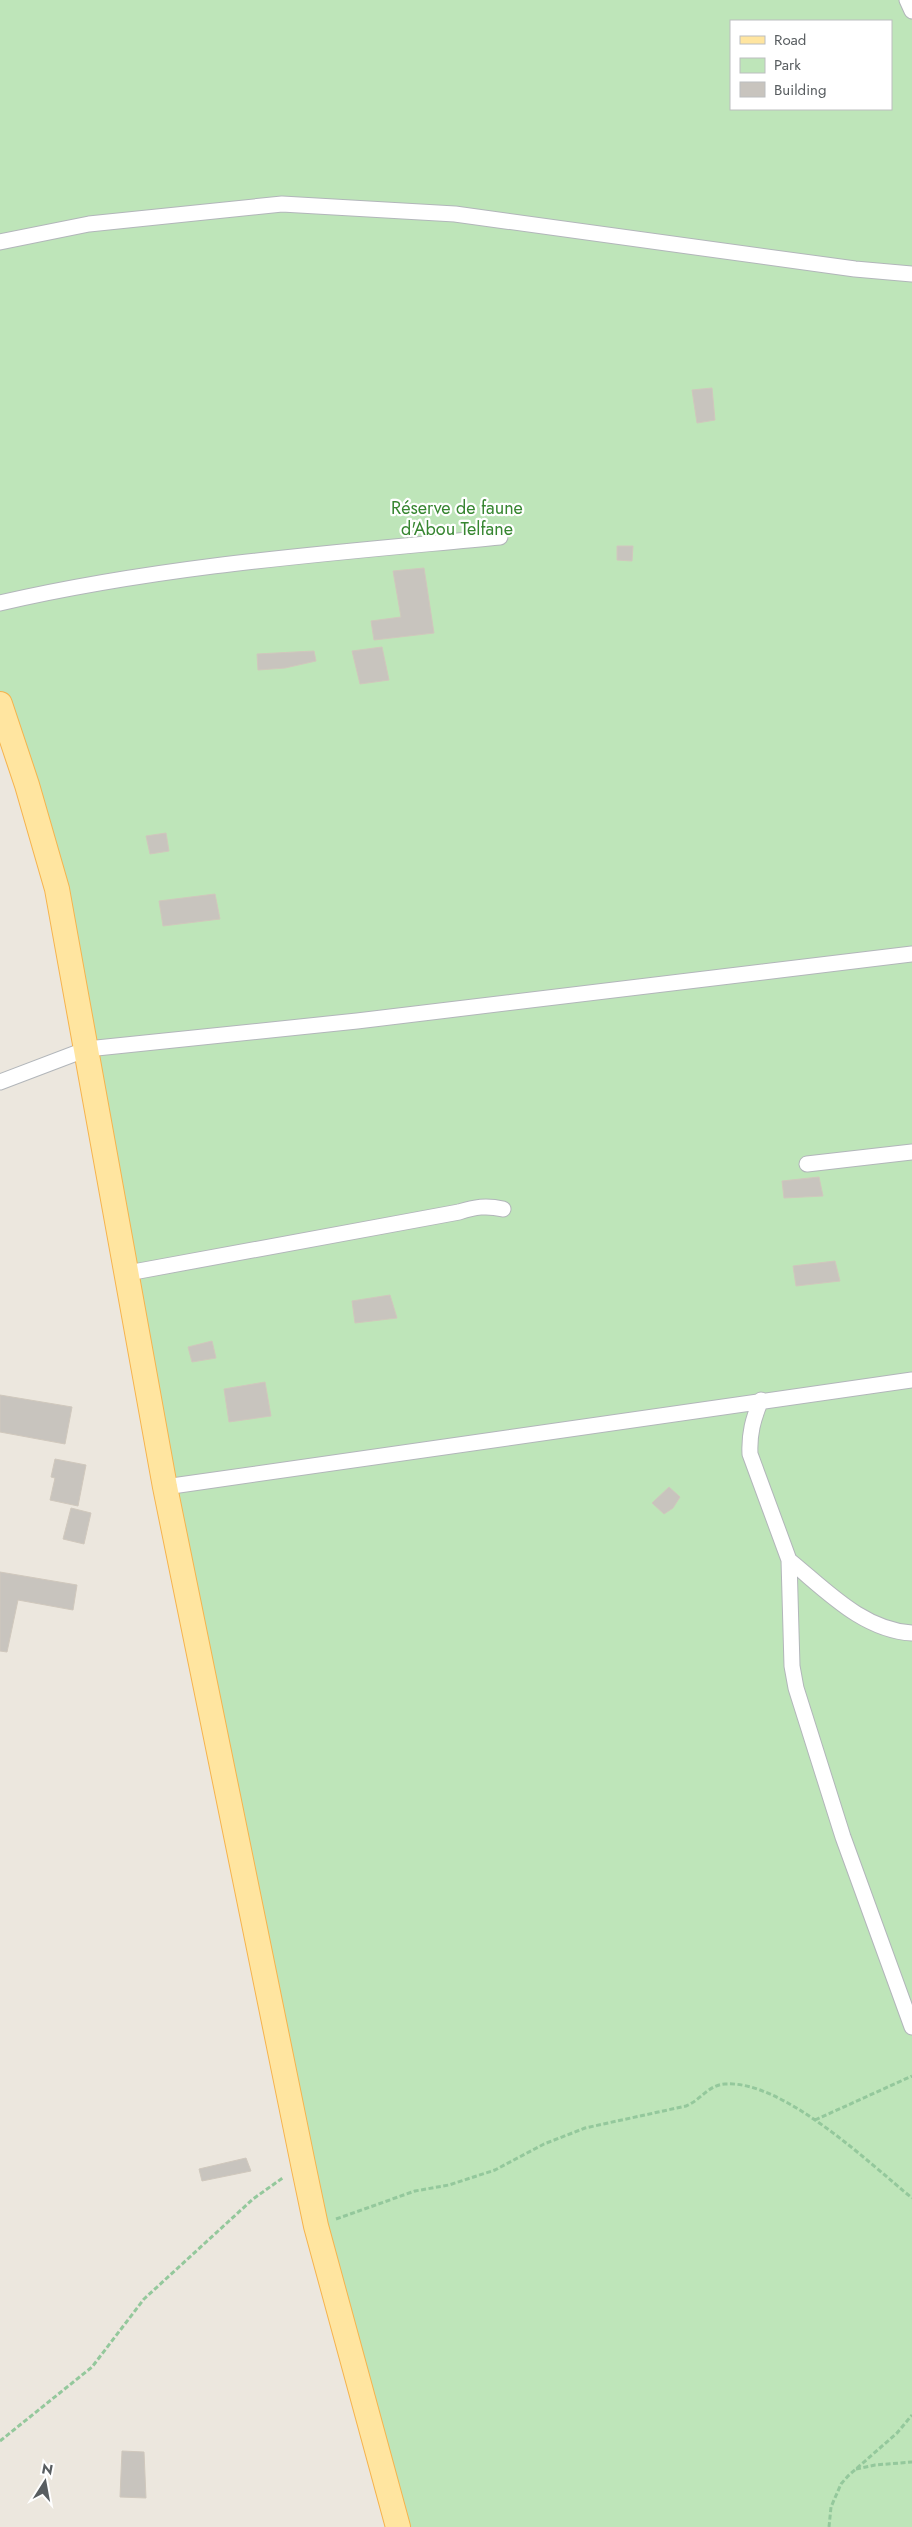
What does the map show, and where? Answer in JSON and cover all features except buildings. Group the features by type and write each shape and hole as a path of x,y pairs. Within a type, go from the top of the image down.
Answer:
{"main road":[{"path":"0,704 53,872 128,1273 165,1487 303,2164 316,2226 398,2527"}],"street":[{"path":"907,0 912,11"},
{"path":"0,242 89,224 282,204 455,214 855,269 912,274"},
{"path":"0,603 142,577 290,557 500,537"},
{"path":"0,1082 87,1049 357,1021 912,954"},
{"path":"807,1164 912,1152"},
{"path":"128,1273 449,1214 476,1206 487,1206 503,1210"},
{"path":"165,1487 761,1400 912,1380"},
{"path":"761,1400 751,1428 750,1454 788,1560 792,1666 796,1688 843,1837 912,2027"},
{"path":"788,1560 860,1617 882,1627 912,1633"}],"path":[{"path":"816,2120 912,2076"},
{"path":"316,2226 415,2191 450,2185 495,2170 544,2144 585,2128 686,2106 696,2101 709,2089 724,2084 762,2092 795,2106 816,2120 912,2198"},
{"path":"0,2441 92,2366 144,2299 253,2199 303,2164"},
{"path":"829,2527 831,2507 842,2484 856,2469 881,2448 912,2415"},
{"path":"856,2469 875,2465 912,2462"}],"green space":[{"name":"Réserve de faune d'Abou Telfane","path":"0,0 912,0 912,2527 398,2527 316,2226 57,890 0,704"}]}
